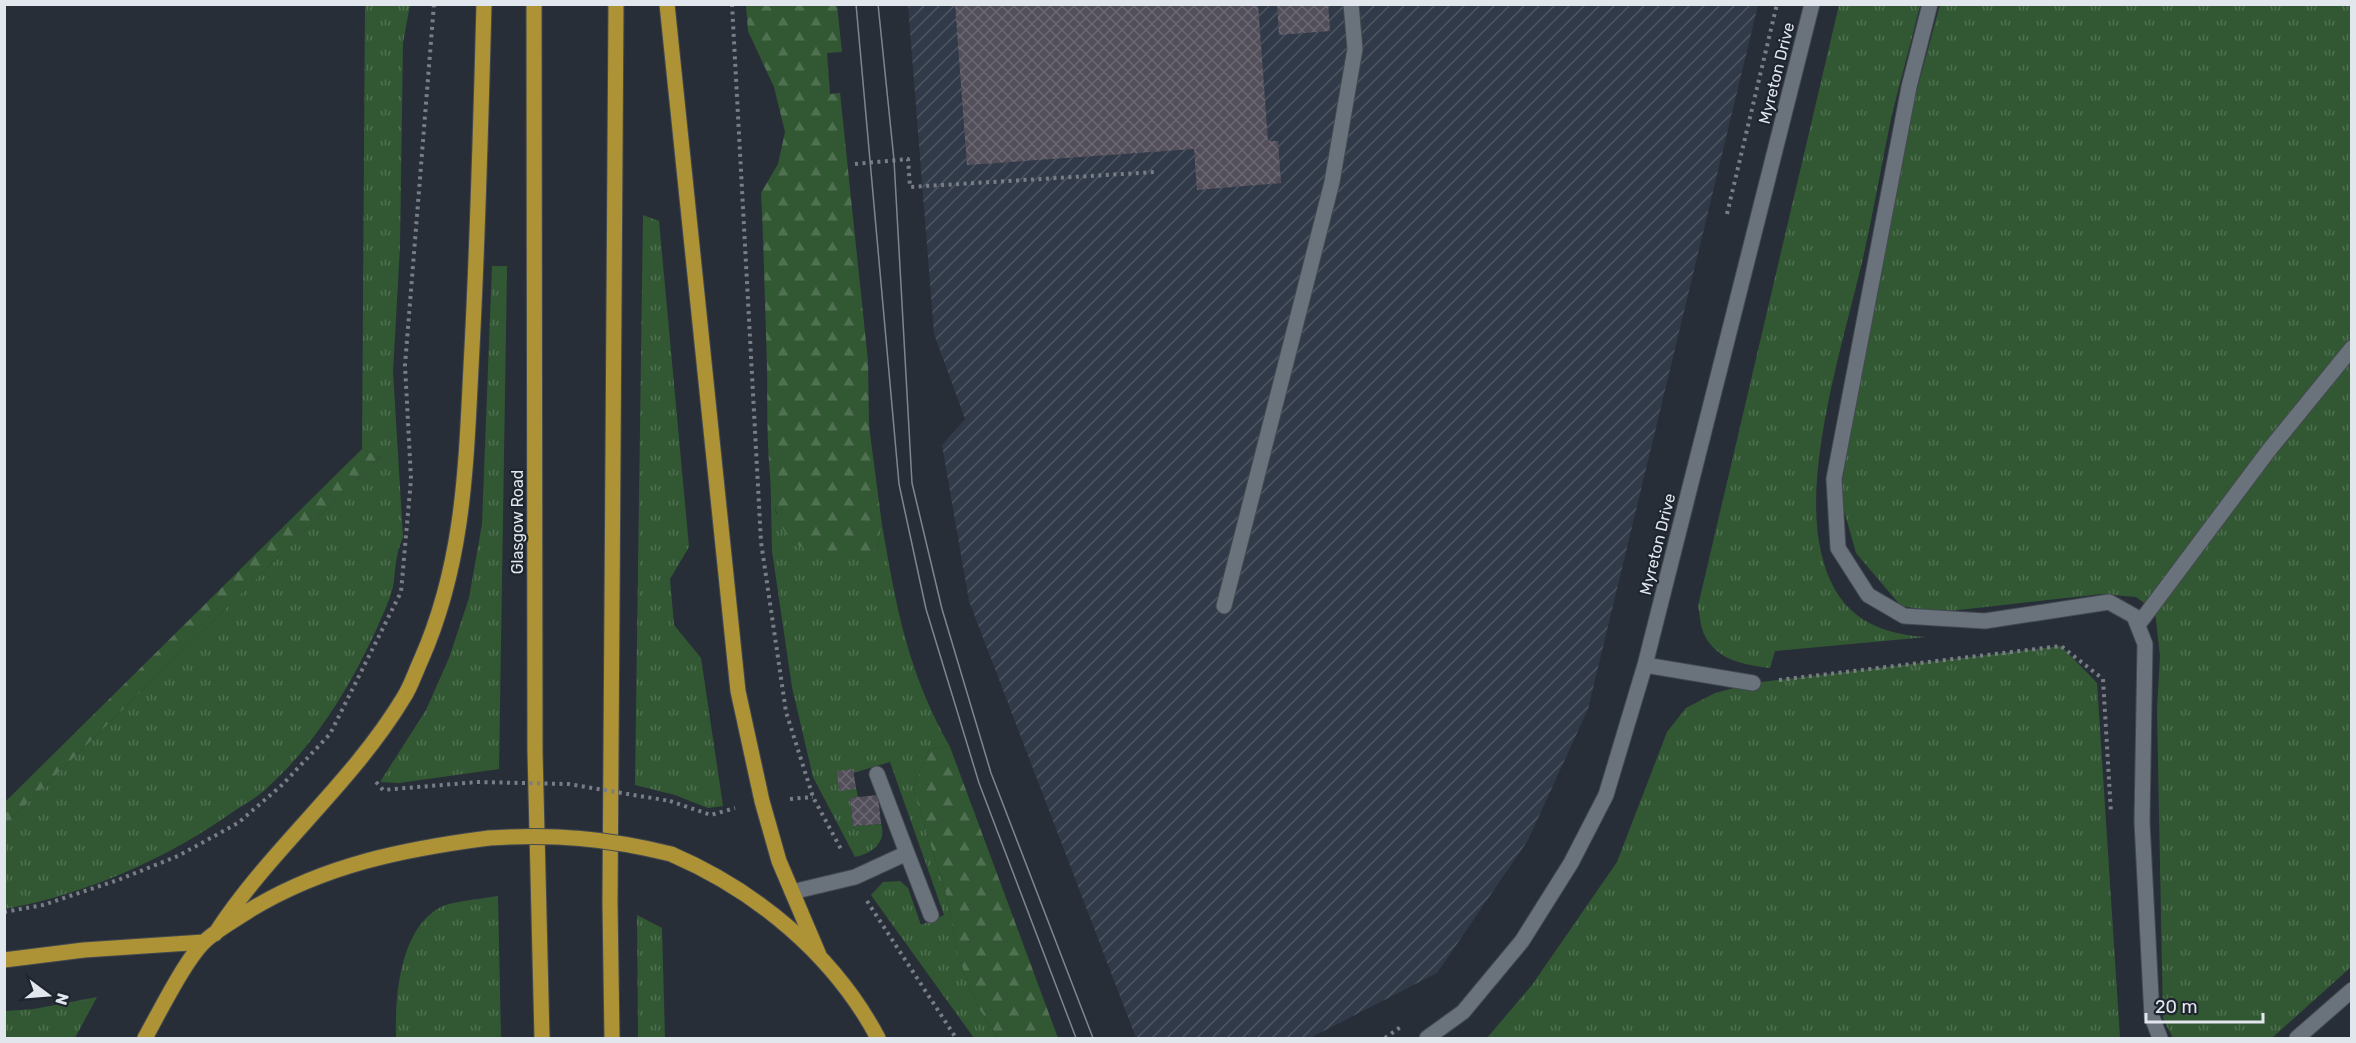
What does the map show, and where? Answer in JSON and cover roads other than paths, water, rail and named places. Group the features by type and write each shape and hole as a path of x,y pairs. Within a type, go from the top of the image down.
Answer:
{"main road":[{"path":"145,1038 176,983 261,870 311,818 358,761 405,696 438,622 456,550 464,484 477,249 484,4"},
{"name":"Glasgow Road","path":"534,4 535,751 542,1038"},
{"path":"612,1038 610,903 616,4"},
{"path":"667,4 738,691 762,801 779,861 819,955"},
{"path":"4,960 210,938 275,895 324,873 379,855 489,838 584,837 626,843 671,854 694,864 764,906 819,955 866,1015 878,1038"}],"street":[{"path":"1224,606 1332,182 1355,49 1351,4"},
{"name":"Myreton Drive","path":"1427,1038 1463,1012 1522,941 1571,863 1606,795 1645,664 1812,4"},
{"path":"1930,4 1909,87 1834,479 1838,548 1868,595 1904,616 1985,621 2109,602 2134,616 2145,644 2142,822 2152,1017 2160,1038"},
{"path":"2138,625 2269,450 2352,348"},
{"path":"1645,664 1753,683"},
{"path":"877,774 931,915"},
{"path":"792,892 855,877 907,853"},
{"path":"2297,1038 2352,990"}],"tram line":[{"path":"856,4 899,484 926,609 979,783 1076,1038"},
{"path":"878,4 894,160 912,483 942,609 991,773 1093,1038"}]}
